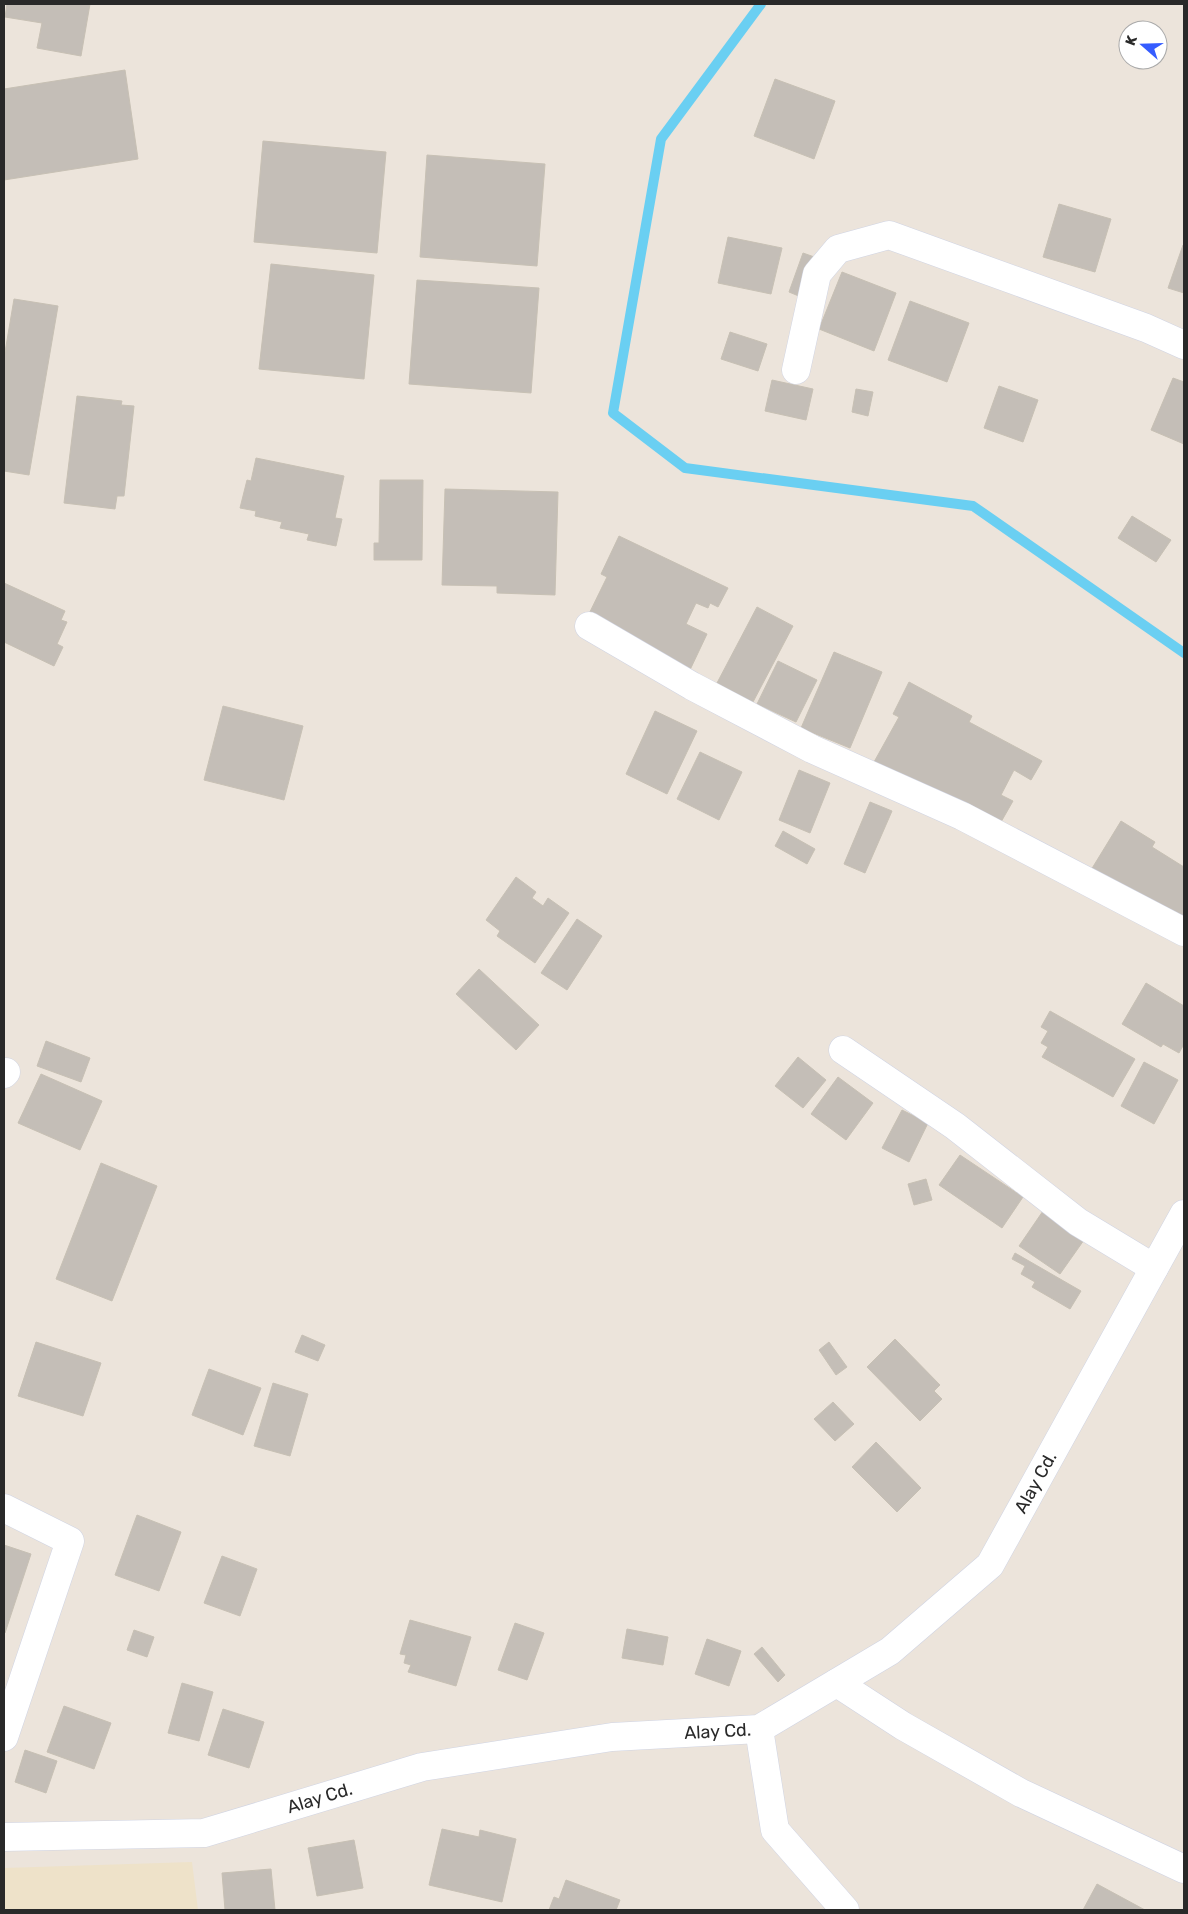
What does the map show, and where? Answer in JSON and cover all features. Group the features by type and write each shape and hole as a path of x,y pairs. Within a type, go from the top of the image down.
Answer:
{"street":[{"path":"796,370 817,274 838,249 889,235 1146,328 1184,345"},
{"path":"589,626 692,686 812,749 962,816 1184,932"},
{"path":"843,1050 955,1126 1078,1222 1154,1268"},
{"name":"Alay Cd.","path":"4,1836 204,1833 422,1767 612,1737 759,1729 890,1651 990,1565 1184,1214"},
{"path":"4,1508 70,1541 4,1737"},
{"path":"836,1683 903,1726 1021,1793 1184,1869"},
{"path":"759,1729 776,1830 844,1910"}],"shaded area":[{"path":"192,1862 198,1910 4,1910 4,1868"}],"building":[{"path":"7,4 90,4 81,56 37,48 42,23 5,17"},
{"path":"125,70 138,159 4,180 4,89"},
{"path":"775,79 835,101 814,159 754,136"},
{"path":"263,141 386,152 377,253 254,242"},
{"path":"427,155 545,164 537,266 420,257"},
{"path":"1059,204 1111,219 1095,272 1043,257"},
{"path":"728,237 782,248 771,294 718,283"},
{"path":"1184,246 1184,293 1168,288"},
{"path":"803,253 820,259 806,299 789,292"},
{"path":"271,264 374,275 364,379 259,369"},
{"path":"842,272 896,293 874,351 819,329"},
{"path":"417,280 539,288 531,393 409,384"},
{"path":"14,299 58,306 29,475 4,471 4,358"},
{"path":"910,301 969,323 947,382 888,360"},
{"path":"730,332 767,344 758,371 721,359"},
{"path":"1173,378 1184,382 1184,444 1151,430"},
{"path":"772,380 813,389 806,420 765,411"},
{"path":"999,386 1038,400 1023,442 984,428"},
{"path":"856,389 873,392 868,416 852,412"},
{"path":"77,396 122,401 121,405 134,406 124,496 117,496 115,509 64,503"},
{"path":"256,458 344,476 335,518 342,519 336,546 307,540 309,534 280,528 282,522 255,516 256,511 240,508 247,480 251,481"},
{"path":"380,480 423,480 422,560 374,560 374,543 379,543"},
{"path":"445,489 558,492 555,595 497,593 497,586 442,585"},
{"path":"1132,516 1171,540 1156,562 1118,538"},
{"path":"619,536 728,588 718,607 710,603 708,608 696,603 686,624 707,634 689,672 585,622 607,577 601,574"},
{"path":"4,583 65,611 61,620 67,622 57,644 63,647 54,666 4,642"},
{"path":"757,607 793,626 753,702 717,683"},
{"path":"834,652 882,672 850,748 801,728"},
{"path":"778,661 817,680 796,722 757,704"},
{"path":"909,682 972,716 969,722 1042,761 1031,780 1014,770 1001,795 1013,801 997,829 874,762 899,717 893,714"},
{"path":"223,706 303,726 284,800 204,780"},
{"path":"655,711 697,731 667,794 626,774"},
{"path":"700,752 742,772 719,820 677,799"},
{"path":"799,770 830,783 810,833 779,820"},
{"path":"870,802 892,811 865,873 844,864"},
{"path":"1121,821 1155,842 1152,847 1184,867 1184,927 1091,870"},
{"path":"783,831 815,849 807,864 775,846"},
{"path":"516,877 536,892 532,898 543,906 548,898 569,913 535,963 497,936 500,931 486,920"},
{"path":"577,919 602,936 567,990 541,973"},
{"path":"479,969 539,1025 516,1050 456,994"},
{"path":"1146,983 1184,1006 1184,1044 1179,1053 1163,1044 1161,1047 1122,1024"},
{"path":"1050,1011 1135,1059 1113,1097 1042,1057 1048,1047 1041,1043 1048,1031 1041,1027"},
{"path":"46,1041 90,1058 81,1082 37,1066"},
{"path":"798,1057 826,1080 803,1108 775,1086"},
{"path":"1144,1062 1178,1080 1154,1124 1121,1106"},
{"path":"41,1074 102,1101 80,1150 18,1123"},
{"path":"838,1077 873,1103 846,1140 811,1114"},
{"path":"902,1110 928,1123 909,1162 882,1148"},
{"path":"960,1155 1023,1197 1002,1228 939,1185"},
{"path":"101,1163 157,1186 112,1301 56,1279"},
{"path":"926,1179 932,1200 914,1205 908,1184"},
{"path":"1043,1211 1084,1240 1060,1274 1019,1246"},
{"path":"1015,1253 1081,1291 1070,1309 1032,1287 1035,1282 1021,1274 1025,1266 1012,1259"},
{"path":"302,1335 325,1345 318,1361 295,1352"},
{"path":"895,1339 940,1385 934,1391 942,1399 920,1421 867,1367"},
{"path":"36,1342 101,1363 83,1416 18,1396"},
{"path":"829,1342 847,1367 836,1375 819,1350"},
{"path":"209,1369 261,1388 243,1435 192,1415"},
{"path":"273,1383 308,1394 290,1456 254,1446"},
{"path":"833,1402 854,1424 835,1441 814,1419"},
{"path":"876,1442 921,1488 897,1512 852,1467"},
{"path":"137,1515 181,1532 159,1591 115,1575"},
{"path":"4,1545 31,1554 5,1633 4,1632"},
{"path":"222,1556 257,1569 240,1616 204,1603"},
{"path":"410,1620 471,1637 456,1686 408,1672 411,1665 404,1663 406,1655 400,1654"},
{"path":"515,1623 544,1633 527,1680 498,1670"},
{"path":"627,1629 668,1637 663,1665 622,1658"},
{"path":"134,1630 154,1637 147,1657 127,1650"},
{"path":"707,1639 741,1651 729,1686 695,1674"},
{"path":"762,1647 785,1675 778,1682 754,1654"},
{"path":"182,1683 213,1692 199,1741 168,1733"},
{"path":"64,1706 111,1723 94,1769 47,1752"},
{"path":"223,1709 264,1722 249,1768 208,1755"},
{"path":"25,1750 57,1761 46,1793 15,1782"},
{"path":"442,1829 479,1837 480,1830 516,1839 502,1902 429,1885"},
{"path":"354,1840 363,1888 317,1896 308,1848"},
{"path":"271,1869 275,1910 225,1910 222,1873"},
{"path":"566,1880 620,1900 616,1910 549,1910 554,1897 559,1899"},
{"path":"1097,1884 1145,1910 1083,1910"}],"waterway":[{"path":"761,4 661,139 613,413 685,468 973,506 1184,653"}]}
